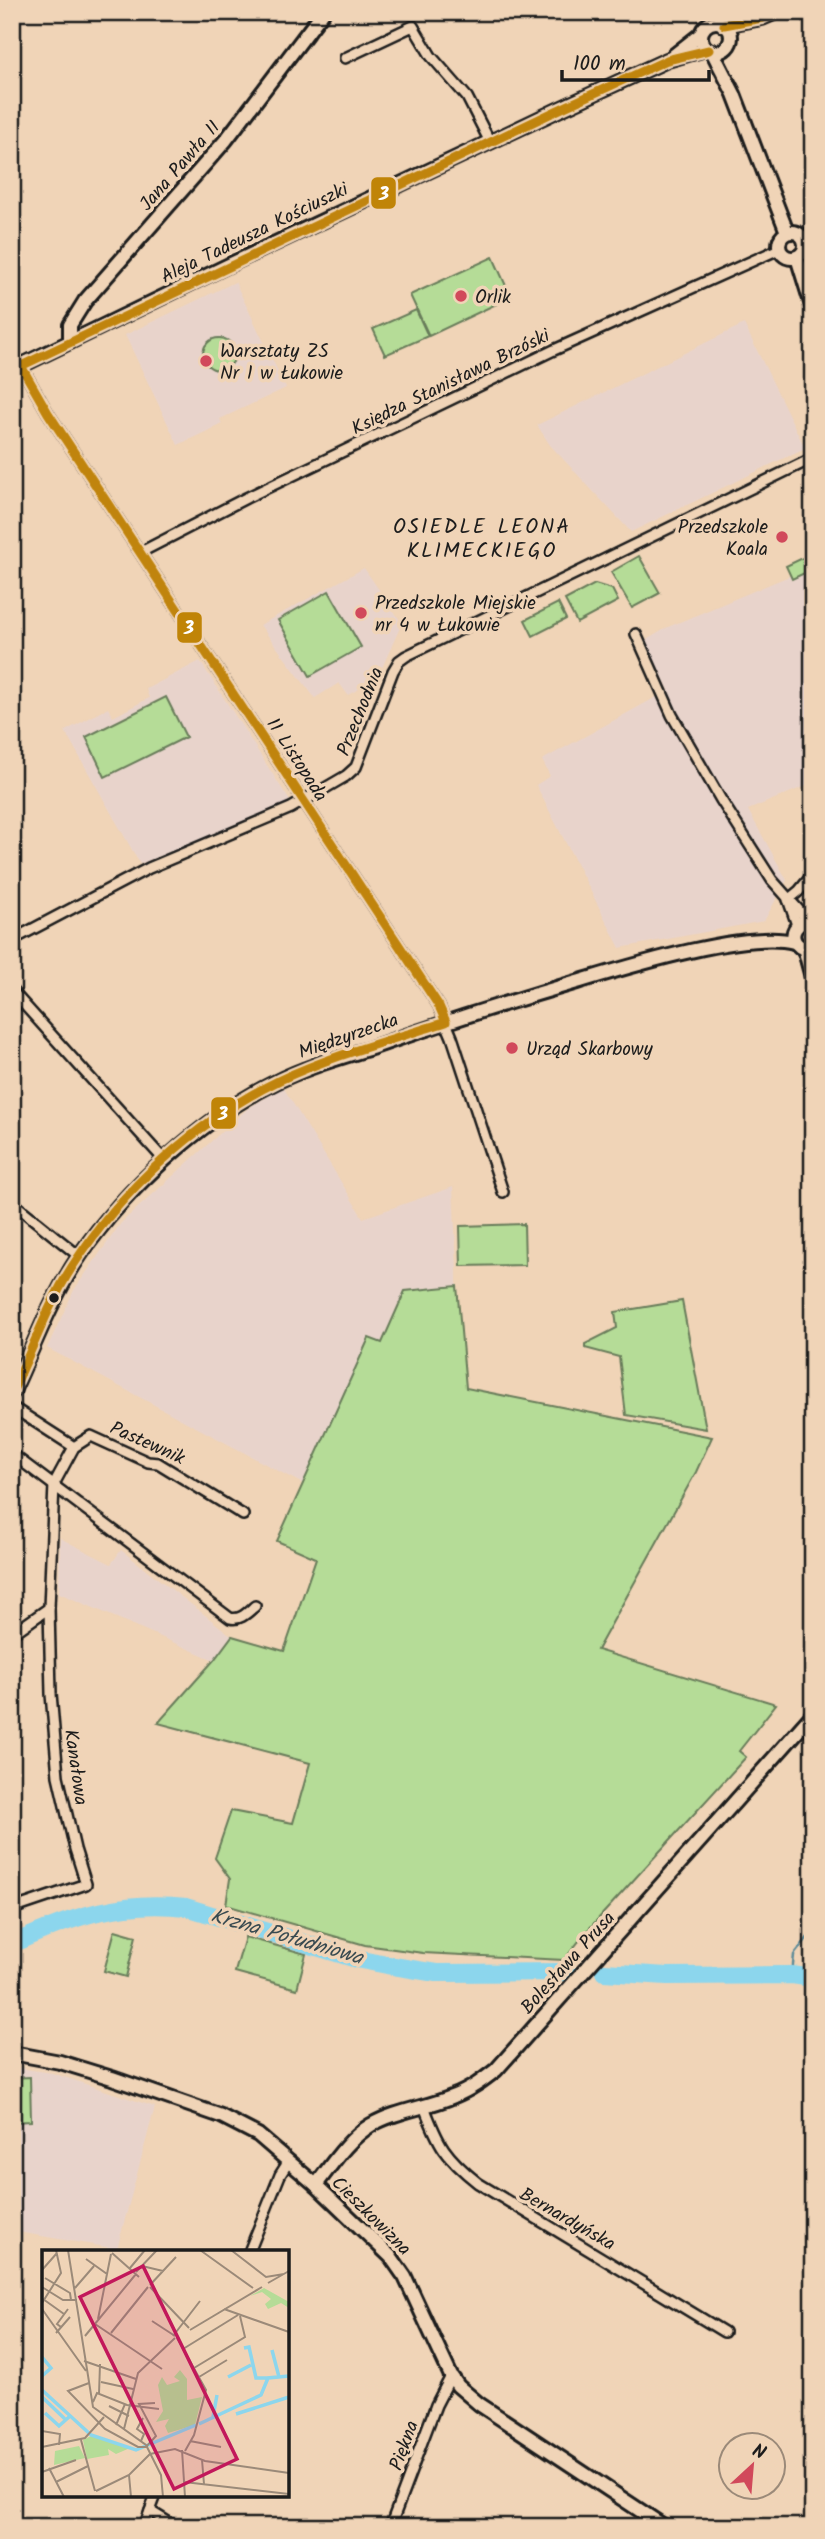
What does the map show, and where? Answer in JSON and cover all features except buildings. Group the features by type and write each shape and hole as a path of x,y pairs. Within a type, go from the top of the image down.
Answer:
{"street":[{"name":"Jana Pawła II","path":"70,342 70,325 85,301 226,140 323,12"},
{"path":"710,51 721,51 762,18 775,12"},
{"path":"713,18 762,18"},
{"path":"713,18 702,32 702,44 710,51 734,94 787,232"},
{"path":"713,18 730,32 734,94"},
{"path":"345,58 413,26 432,56 467,97 490,142"},
{"name":"Aleja Tadeusza Kościuszki","path":"667,60 702,32"},
{"name":"Aleja Tadeusza Kościuszki","path":"16,368 667,60 702,50 710,51"},
{"path":"787,232 808,237 803,251 797,257 785,256 779,249 781,237 787,232"},
{"name":"Księdza Stanisława Brzóski","path":"141,552 246,498 554,350 779,249"},
{"path":"797,257 813,309"},
{"name":"11 Listopada","path":"16,368 141,552 439,1006 503,1192"},
{"name":"Przechodnia","path":"12,940 149,868 304,800 346,776 356,767 399,661 813,458"},
{"path":"636,634 680,730 772,880 812,924"},
{"path":"788,900 813,874"},
{"path":"788,900 796,926 793,935 803,945 813,985"},
{"name":"Międzyrzecka","path":"12,1393 49,1309 79,1256 123,1201 165,1161 224,1114 278,1081 446,1022 643,963 756,941 804,922 812,924"},
{"name":"Międzyrzecka","path":"756,941 803,945"},
{"path":"12,991 165,1161"},
{"path":"12,1202 79,1256"},
{"path":"12,1407 74,1447 54,1483"},
{"name":"Pastewnik","path":"74,1447 91,1436 148,1462 158,1463 243,1515"},
{"path":"12,1454 230,1618 244,1615 255,1606"},
{"name":"Kanałowa","path":"12,1909 86,1884 58,1776 51,1694 49,1608 54,1483"},
{"path":"12,1634 49,1608"},
{"name":"Bolesława Prusa","path":"316,2185 353,2139 370,2126 391,2115 453,2097 475,2086 496,2070 813,1714"},
{"name":"Cieszkowizna","path":"12,2053 60,2062 221,2116 258,2135 316,2185 374,2240 400,2269 458,2386 479,2404 665,2527"},
{"name":"Bernardyńska","path":"424,2106 442,2149 452,2162 478,2183 724,2332"},
{"path":"251,2250 280,2175 289,2161"},
{"name":"Piękna","path":"390,2527 436,2405 451,2376"},
{"path":"144,2527 155,2497"},
{"path":"150,2511 176,2527"}],"shaded area":[{"name":"Warsztaty ZS Nr 1 w Łukowie","path":"235,282 286,388 220,419 222,424 178,445 125,335"},
{"path":"744,324 805,448 631,532 550,445 537,425"},
{"path":"813,566 813,783 748,810 787,880 764,921 620,948 536,785 550,776 542,760 669,690 645,641 668,627"},
{"path":"364,568 402,623 377,679 348,695 339,683 315,698 260,625"},
{"path":"200,661 290,801 140,864 65,731 108,708 113,717 149,698 146,689"},
{"path":"283,1087 363,1218 453,1187 457,1286 405,1291 381,1343 369,1338 303,1484 47,1348 74,1290 121,1223 247,1109"},
{"path":"60,1538 111,1564 121,1550 232,1636 214,1660 59,1593"},
{"path":"12,2067 52,2073 155,2107 117,2249 12,2231"}],"green space":[{"name":"Orlik","path":"493,257 511,297 429,336 410,295"},
{"path":"416,310 428,336 385,355 373,329"},
{"path":"219,338 231,342 235,354 231,366 219,370 207,366 203,354 207,342"},
{"path":"813,553 813,569 792,579 786,566"},
{"path":"639,556 660,593 632,608 611,572"},
{"path":"595,584 612,589 618,601 577,623 565,600"},
{"path":"329,591 361,647 310,676 278,620"},
{"path":"558,603 566,619 533,636 525,620"},
{"path":"166,697 186,737 105,777 86,737"},
{"path":"524,1224 525,1265 461,1266 460,1226"},
{"path":"457,1286 466,1388 712,1437 696,1472 597,1650 776,1704 739,1751 746,1757 587,1931 564,1960 423,1953 365,1945 226,1905 230,1879 215,1858 231,1811 293,1823 310,1763 158,1723 232,1636 284,1651 316,1558 277,1541 369,1338 382,1343 405,1291"},
{"path":"682,1301 706,1429 626,1415 619,1357 585,1348 585,1344 617,1328 615,1312"},
{"path":"115,1930 136,1936 126,1977 104,1971"},
{"path":"245,1937 306,1954 297,1989 235,1972"},
{"path":"30,2077 31,2121 12,2122 12,2078"}],"waterway":[{"name":"Krzna Południowa","path":"12,1944 97,1912 162,1905 186,1907 356,1959 387,1965 436,1973 568,1972"},
{"path":"792,1975 794,1955 813,1931"},
{"name":"Krzna Południowa","path":"604,1972 667,1976 792,1975 813,1978"}],"transit line":[{"name":"3","path":"724,25 762,18 775,12"},
{"name":"3","path":"12,1392 63,1282 92,1238 137,1185 191,1136 249,1096 300,1071 341,1055 446,1022 439,1006 48,413 21,366 558,110 667,60 709,50"}],"place":[{"name":"Orlik","path":"461,296"},
{"name":"Warsztaty ZS Nr 1 w Łukowie","path":"206,361"},
{"name":"Przedszkole Koala","path":"782,537"},
{"name":"Przedszkole Miejskie nr 4 w Łukowie","path":"361,613"},
{"name":"Urząd Skarbowy","path":"512,1048"}],"district":[{"name":"OSIEDLE LEONA KLIMECKIEGO","path":"482,538"}]}
